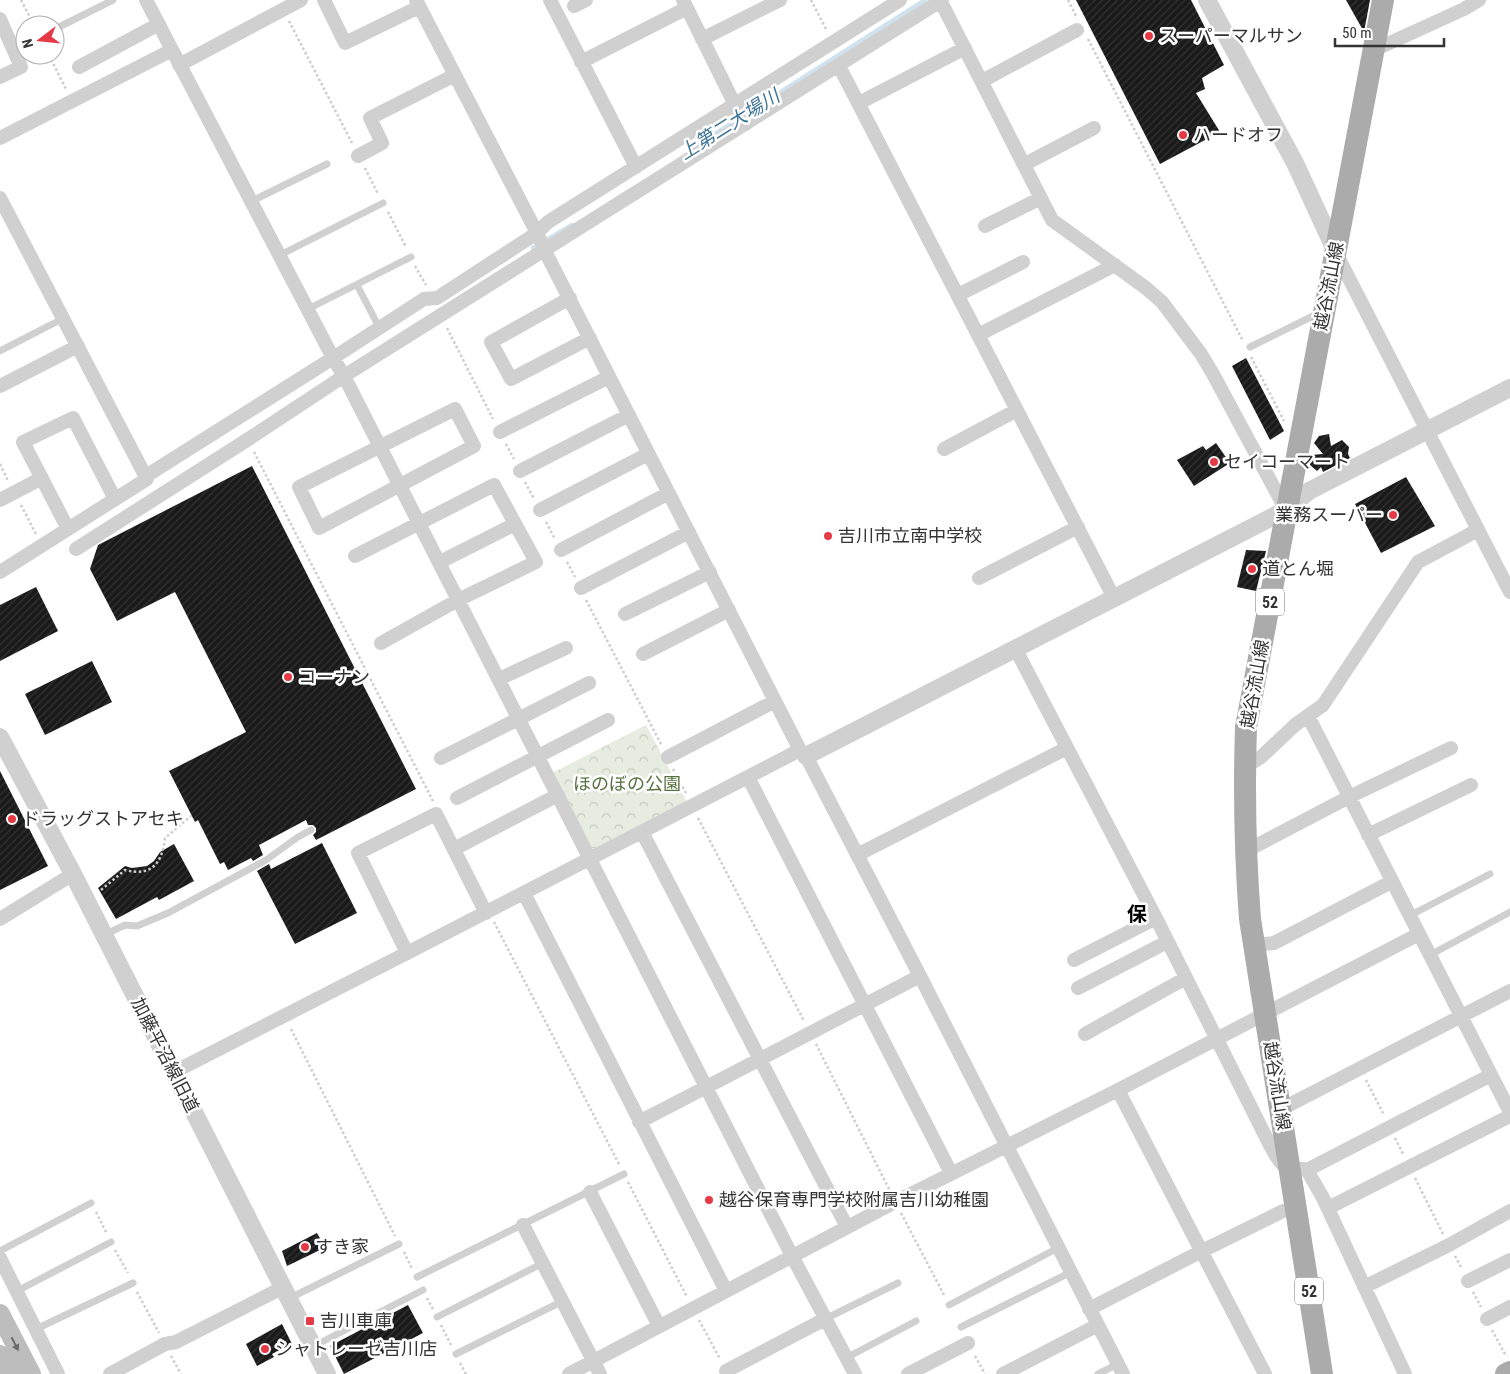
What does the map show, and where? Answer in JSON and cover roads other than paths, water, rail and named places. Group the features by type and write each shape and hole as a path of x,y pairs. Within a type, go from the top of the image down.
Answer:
{"main road":[{"name":"越谷流山線","path":"1322,1374 1297,1208 1299,1169 1281,1106 1254,945 1247,881 1246,727 1383,0"},
{"path":"0,1314 31,1374"},
{"path":"0,1354 10,1374"}],"street":[{"path":"146,0 440,562 792,1256 855,1374"},
{"path":"179,64 301,0"},
{"path":"324,0 345,43 418,3 541,240 775,702 920,976 1121,1369"},
{"path":"550,0 636,167"},
{"path":"702,39 780,0"},
{"path":"0,572 147,479 146,476 339,368 441,316 541,240 548,222 900,0"},
{"path":"76,549 247,440 339,368 380,329 424,299 437,298 746,124 941,0 1052,220 1146,288 1162,302 1201,354 1286,510"},
{"path":"1207,0 1295,163 1336,252 1510,592"},
{"path":"1374,45 1383,46 1464,9 1479,0"},
{"path":"581,62 685,4 734,105 746,124"},
{"path":"0,19 21,67 0,77"},
{"path":"79,67 159,24"},
{"path":"982,81 1080,28"},
{"path":"859,103 965,48"},
{"path":"0,138 172,50"},
{"path":"839,66 1114,598"},
{"path":"358,156 382,143 370,118 455,75"},
{"path":"1025,164 1094,128"},
{"path":"985,226 1041,198"},
{"path":"1,202 146,476"},
{"path":"958,295 1023,262"},
{"path":"978,335 1115,265"},
{"path":"570,298 491,342 511,379 590,338"},
{"path":"0,386 78,346"},
{"path":"500,432 609,376"},
{"path":"174,1072 407,954 748,777 803,753 1015,648 1286,510 1309,491 1510,388"},
{"path":"455,409 474,446 400,486 319,528 299,487 455,409"},
{"path":"944,450 1017,410"},
{"path":"520,471 629,415"},
{"path":"68,529 23,442 72,418 115,499"},
{"path":"540,510 648,454"},
{"path":"0,500 42,478"},
{"path":"355,556 494,485 536,562 458,600 380,643"},
{"path":"560,550 669,493"},
{"path":"440,562 515,524"},
{"path":"979,578 1078,527"},
{"path":"1245,762 1254,762 1261,757 1278,740 1323,705 1418,562 1478,530"},
{"path":"581,588 689,532"},
{"path":"625,614 710,572"},
{"path":"643,654 728,610"},
{"path":"499,679 566,648"},
{"path":"1015,648 1156,918 1271,1147 1283,1165 1299,1169 1390,1128 1491,1075"},
{"path":"441,758 589,683"},
{"path":"668,757 775,702"},
{"path":"1308,716 1509,1109 1410,1167 1328,1208"},
{"path":"457,798 608,720"},
{"name":"加藤平沼線旧道","path":"0,737 73,874 327,1374"},
{"path":"857,855 1067,748"},
{"path":"1246,851 1451,748"},
{"path":"748,777 951,1174"},
{"path":"1368,836 1471,785"},
{"path":"454,849 558,795"},
{"path":"407,954 358,854 436,814 486,913"},
{"path":"642,832 847,1227"},
{"path":"0,919 73,874"},
{"path":"1254,945 1274,943 1392,882"},
{"path":"524,893 726,1291"},
{"path":"1074,960 1156,918"},
{"path":"569,1374 895,1202 1118,1090 1418,934"},
{"path":"1078,988 1167,942"},
{"path":"639,1122 920,976"},
{"path":"1085,1034 1186,978"},
{"path":"1281,1106 1289,1105 1510,991"},
{"path":"1118,1090 1265,1374"},
{"path":"1299,1169 1328,1208 1405,1374"},
{"path":"590,1192 659,1326"},
{"path":"1089,1309 1202,1250 1283,1211 1297,1208"},
{"path":"1364,1287 1510,1212"},
{"path":"523,1225 600,1374"},
{"path":"0,1258 58,1374"},
{"path":"1468,1282 1510,1260"},
{"path":"110,1374 165,1344 176,1342 285,1293"},
{"path":"1487,1319 1510,1307"},
{"path":"726,1371 825,1319"},
{"path":"1003,1374 1098,1325"},
{"path":"908,1374 968,1343"}],"lane":[{"path":"65,24 113,0"},
{"path":"252,202 327,164"},
{"path":"280,255 383,203"},
{"path":"308,309 411,258"},
{"path":"357,285 380,329"},
{"path":"1250,347 1324,311"},
{"path":"0,351 64,318"},
{"path":"104,936 125,925 137,926 168,913 266,860 311,830"},
{"path":"1409,916 1490,874"},
{"path":"1430,956 1510,912"},
{"path":"417,1278 624,1174"},
{"path":"0,1251 91,1203"},
{"path":"17,1291 111,1242"},
{"path":"285,1293 400,1244"},
{"path":"949,1305 1058,1248"},
{"path":"437,1317 543,1263"},
{"path":"961,1327 1071,1272"},
{"path":"36,1329 133,1283"},
{"path":"825,1319 898,1283"},
{"path":"313,1346 423,1290"},
{"path":"456,1354 562,1301"},
{"path":"846,1358 916,1321"},
{"path":"1098,1374 1121,1369"}],"waterway":[{"name":"上第二大場川","path":"690,150 925,0"},
{"name":"上第二大場川","path":"533,248 572,225"}],"place":[{"name":"スーパーマルサン","path":"1149,36"},
{"name":"ハードオフ","path":"1183,135"},
{"name":"セイコーマート","path":"1214,462"},
{"name":"業務スーパー","path":"1393,515"},
{"name":"吉川市立南中学校","path":"828,536"},
{"name":"道とん堀","path":"1252,569"},
{"name":"コーナン","path":"288,677"},
{"name":"ドラッグストアセキ","path":"12,819"},
{"name":"越谷保育専門学校附属吉川幼稚園","path":"709,1200"},
{"name":"すき家","path":"305,1247"},
{"name":"吉川車庫","path":"310,1321"},
{"name":"シャトレーゼ吉川店","path":"265,1349"}],"district":[{"name":"保","path":"1137,914"}],"park label":[{"name":"ほのぼの公園","path":"627,784"}]}
